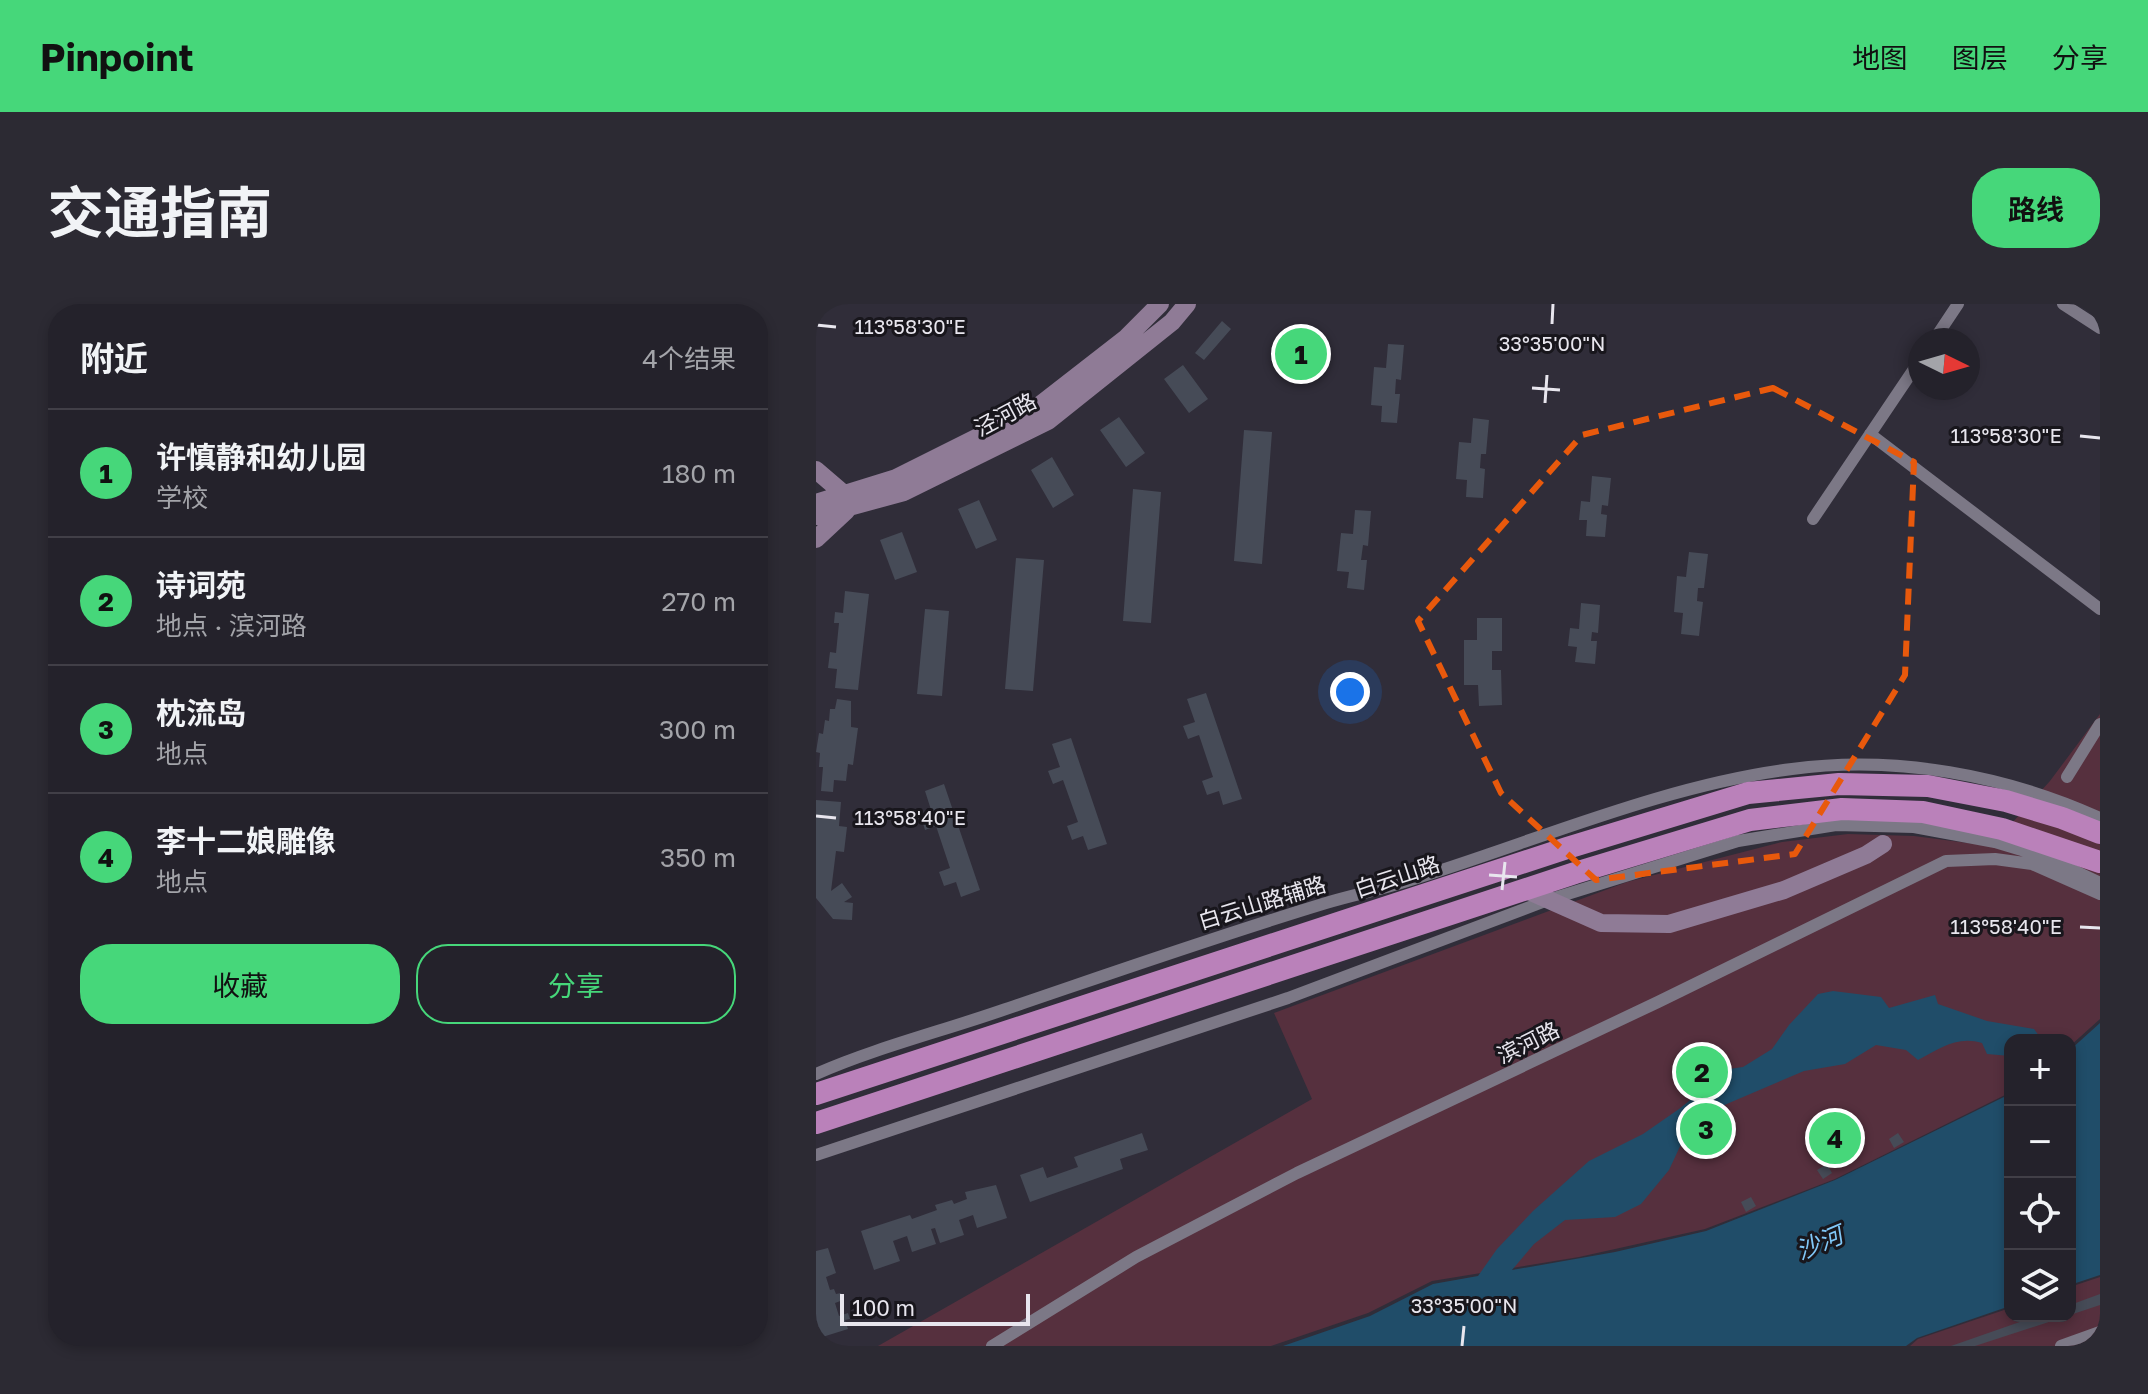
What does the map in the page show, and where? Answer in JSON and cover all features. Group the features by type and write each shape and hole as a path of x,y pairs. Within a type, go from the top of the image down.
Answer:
{"highway":[{"name":"白云山路","path":"816,1094 1553,852 1748,793 1839,784 2008,792 2100,833"},
{"path":"816,1123 1524,889 1750,820 1842,809 1923,812 1999,836 2100,862"},
{"path":"816,1082 840,1086"}],"street":[{"name":"泾河路","path":"816,516 1036,408 1126,338 1160,304"},
{"name":"泾河路","path":"816,503 846,502 904,492 1048,421 1172,322 1187,304"},
{"path":"1942,328 1958,304"},
{"path":"2063,304 2100,328"},
{"path":"1813,519 1908,378"},
{"path":"1870,434 2100,609"},
{"path":"816,470 846,502 816,539"},
{"path":"2067,777 2100,724"},
{"name":"白云山路辅路","path":"816,1074 1194,944 1331,901 1402,883 1641,804 1744,777 1793,768 1857,764 1917,768 2100,818"},
{"path":"816,1155 1288,998 1548,900 1738,841 1836,825 1914,827 1999,836 2100,883"},
{"path":"1524,889 1601,923 1669,924 1784,890 1866,855 1883,844"},
{"name":"滨河路","path":"992,1346 1136,1257 1297,1173 1946,861 1995,859 2032,864 2100,894"},
{"path":"2061,1346 2100,1332"}],"highlighted area":[{"path":"1773,388 1914,462 1905,675 1795,854 1596,880 1501,793 1418,621 1582,435"}],"shaded area":[{"path":"2100,714 2100,1019 2076,1041 2076,1034 2004,1034 2004,1095 1835,1179 1705,1229 1579,1257 1432,1281 1368,1313 1271,1346 878,1346 1312,1099 1274,1013 1627,882 1782,842 1848,834 1914,836 1991,846 2050,781"},
{"path":"2100,1277 2100,1346 1910,1346 1918,1339 2004,1310 2004,1322 2076,1322 2076,1285"}],"water":[{"name":"沙河","path":"1833,991 1881,997 1889,1008 1935,995 1938,1004 1987,1021 2034,1029 2038,1034 2004,1034 2004,1055 1987,1054 1982,1043 1973,1041 1956,1042 1918,1060 1906,1050 1876,1045 1845,1064 1804,1071 1708,1112 1690,1125 1669,1170 1641,1204 1615,1217 1565,1220 1534,1244 1512,1270 1615,1252 1706,1231 1835,1180 2004,1097 2004,1308 1917,1338 1906,1346 1283,1346 1370,1316 1433,1284 1478,1276 1497,1249 1533,1211 1589,1161 1643,1134 1729,1069 1743,1067 1772,1049 1818,994"},
{"path":"2100,1023 2100,1275 2076,1283 2076,1106 2076,1045"}],"building":[{"path":"1222,321 1231,329 1204,360 1195,353"},
{"path":"1388,344 1404,345 1401,380 1396,379 1395,394 1400,394 1397,423 1381,422 1382,406 1371,405 1374,367 1386,368"},
{"path":"1183,365 1208,399 1189,413 1164,379"},
{"path":"1119,417 1145,453 1126,467 1100,430"},
{"path":"1473,418 1489,420 1486,454 1481,454 1480,468 1485,469 1483,498 1466,497 1467,480 1456,479 1459,442 1471,443"},
{"path":"1244,430 1272,432 1262,564 1234,561"},
{"path":"1052,457 1074,495 1053,508 1031,470"},
{"path":"1592,476 1611,478 1608,506 1602,505 1601,514 1607,515 1605,537 1586,536 1587,520 1579,520 1581,501 1590,502"},
{"path":"1133,489 1161,492 1151,623 1123,621"},
{"path":"979,500 997,540 976,549 958,509"},
{"path":"1355,510 1371,511 1368,546 1363,545 1361,560 1367,560 1364,590 1347,588 1349,572 1337,571 1341,533 1353,534"},
{"path":"902,532 917,572 895,580 880,540"},
{"path":"1689,552 1708,554 1704,588 1698,588 1697,601 1703,602 1699,636 1681,634 1683,613 1674,612 1677,576 1686,577"},
{"path":"1016,558 1044,560 1033,691 1005,689"},
{"path":"845,591 869,594 858,690 835,688 837,669 828,668 830,652 836,653 839,623 834,623 835,612 843,613"},
{"path":"1581,603 1600,605 1598,633 1592,632 1591,641 1597,641 1595,664 1575,662 1577,647 1568,646 1570,628 1579,629"},
{"path":"925,609 949,611 942,696 917,694"},
{"path":"1477,618 1502,618 1502,651 1492,651 1492,670 1501,670 1502,705 1479,706 1478,685 1464,685 1464,640 1477,640"},
{"path":"1206,693 1242,799 1223,805 1219,791 1207,795 1202,781 1213,777 1199,735 1188,739 1183,726 1195,722 1187,699"},
{"path":"837,699 851,701 851,727 858,728 853,765 848,764 846,781 834,780 833,792 821,791 823,767 819,767 820,753 816,752 819,733 823,734 825,720 829,721 830,709 835,709"},
{"path":"1071,738 1107,844 1088,850 1083,836 1072,840 1067,826 1078,822 1063,780 1053,784 1048,771 1060,767 1052,744"},
{"path":"944,784 980,890 961,897 956,882 944,886 939,872 950,868 936,826 925,830 921,817 932,813 925,791"},
{"path":"816,800 841,802 839,826 847,827 844,852 836,851 831,891 842,883 852,897 844,902 853,903 852,920 833,919 816,898"},
{"path":"1142,1133 1148,1150 1120,1159 1123,1169 1030,1202 1020,1175 1043,1167 1047,1178 1078,1167 1074,1157"},
{"path":"1898,1133 1904,1142 1894,1148 1889,1139"},
{"path":"1827,1164 1832,1173 1823,1179 1817,1170"},
{"path":"996,1185 1007,1218 977,1228 973,1215 959,1220 964,1235 940,1243 935,1228 931,1229 936,1244 912,1252 907,1236 893,1241 900,1261 874,1270 861,1231 910,1215 912,1219 937,1210 935,1205 952,1200 954,1204 967,1199 965,1192"},
{"path":"1751,1197 1756,1206 1746,1212 1741,1202"},
{"path":"828,1248 836,1273 826,1277 830,1290 841,1293 843,1300 835,1303 839,1316 848,1313 850,1319 845,1320 848,1329 816,1339 816,1251"},
{"path":"2100,1294 2100,1305 2076,1313 2076,1303"},
{"path":"2020,1322 2049,1322 1975,1346 1951,1346"}],"place":[{"name":"许慎静和幼儿园","path":"1301,354"},
{"name":"诗词苑","path":"1702,1072"},
{"name":"枕流岛","path":"1706,1129"},
{"name":"李十二娘雕像","path":"1835,1138"}]}
